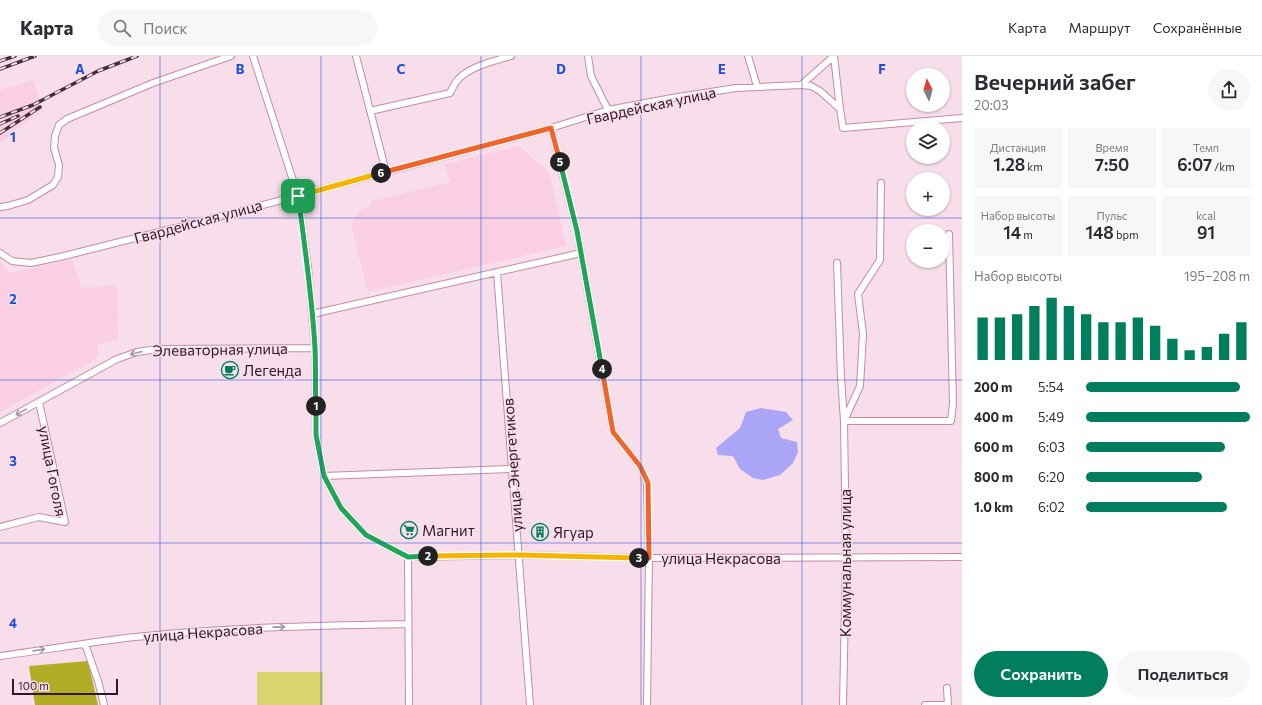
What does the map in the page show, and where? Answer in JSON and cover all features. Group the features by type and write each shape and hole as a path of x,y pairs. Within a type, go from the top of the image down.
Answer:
{"street":[{"path":"0,207 28,200 54,185 58,177 59,165 54,148 55,136 59,125 67,119 152,83 232,56"},
{"path":"253,56 298,196 308,268 315,348 316,435 324,476 341,508 366,535 408,557 409,705"},
{"path":"356,56 386,172"},
{"path":"370,111 450,93 457,81 467,72 489,62 511,56"},
{"path":"588,56 590,76 608,110"},
{"path":"748,56 757,86"},
{"path":"801,85 834,56"},
{"path":"834,56 843,128 962,118"},
{"name":"Гвардейская улица","path":"0,254 12,261 31,263 107,246 551,128 608,110 729,89 757,86 811,86 820,91 840,109"},
{"path":"551,128 577,231 613,432 640,466 648,483 649,558 647,705"},
{"name":"Коммунальная улица","path":"844,421 860,386 863,334 858,294 880,260 881,183"},
{"path":"312,314 581,253"},
{"name":"Коммунальная улица","path":"837,263 844,421 846,557 843,705"},
{"path":"844,421 951,421 953,404 950,268"},
{"name":"улица Энергетиков","path":"497,272 530,705"},
{"name":"Элеваторная улица","path":"0,423 117,359 137,352 158,349 186,348 315,348"},
{"name":"улица Гоголя","path":"0,527 39,517 65,522 39,402"},
{"path":"324,476 513,469"},
{"name":"улица Некрасова","path":"408,557 519,555 649,558 962,557"},
{"name":"улица Некрасова","path":"0,656 135,637 233,629 408,624"},
{"path":"85,644 98,680 104,705"},
{"path":"925,705 948,705 947,688"}],"shaded area":[{"path":"33,80 43,109 0,143 0,90"},
{"path":"519,146 549,172 566,246 368,292 351,225 359,211 369,207 372,201 450,182 445,164"},
{"path":"72,260 82,288 117,285 118,340 97,345 99,354 96,359 0,412 0,262 10,273"},
{"path":"761,408 786,412 793,420 778,429 781,438 797,442 798,452 793,463 780,475 763,480 753,478 740,469 733,456 718,455 716,448 740,428 746,412"},
{"path":"88,661 98,705 35,705 29,666"},
{"path":"257,672 323,672 323,705 257,705"}],"railway":[{"path":"0,61 15,56"},
{"path":"0,69 35,56"},
{"path":"0,117 33,105 98,71 137,56"},
{"path":"0,133 40,107"},
{"path":"0,124 18,116"}],"place":[{"name":"Легенда","path":"230,370"},
{"name":"Магнит","path":"409,530"},
{"name":"Ягуар","path":"540,532"}],"route":[{"path":"551,128 577,231 613,432 640,466 648,483 649,558 519,555 408,557 366,535 341,508 324,476 316,435 315,348 308,268 298,196 551,128"}]}
